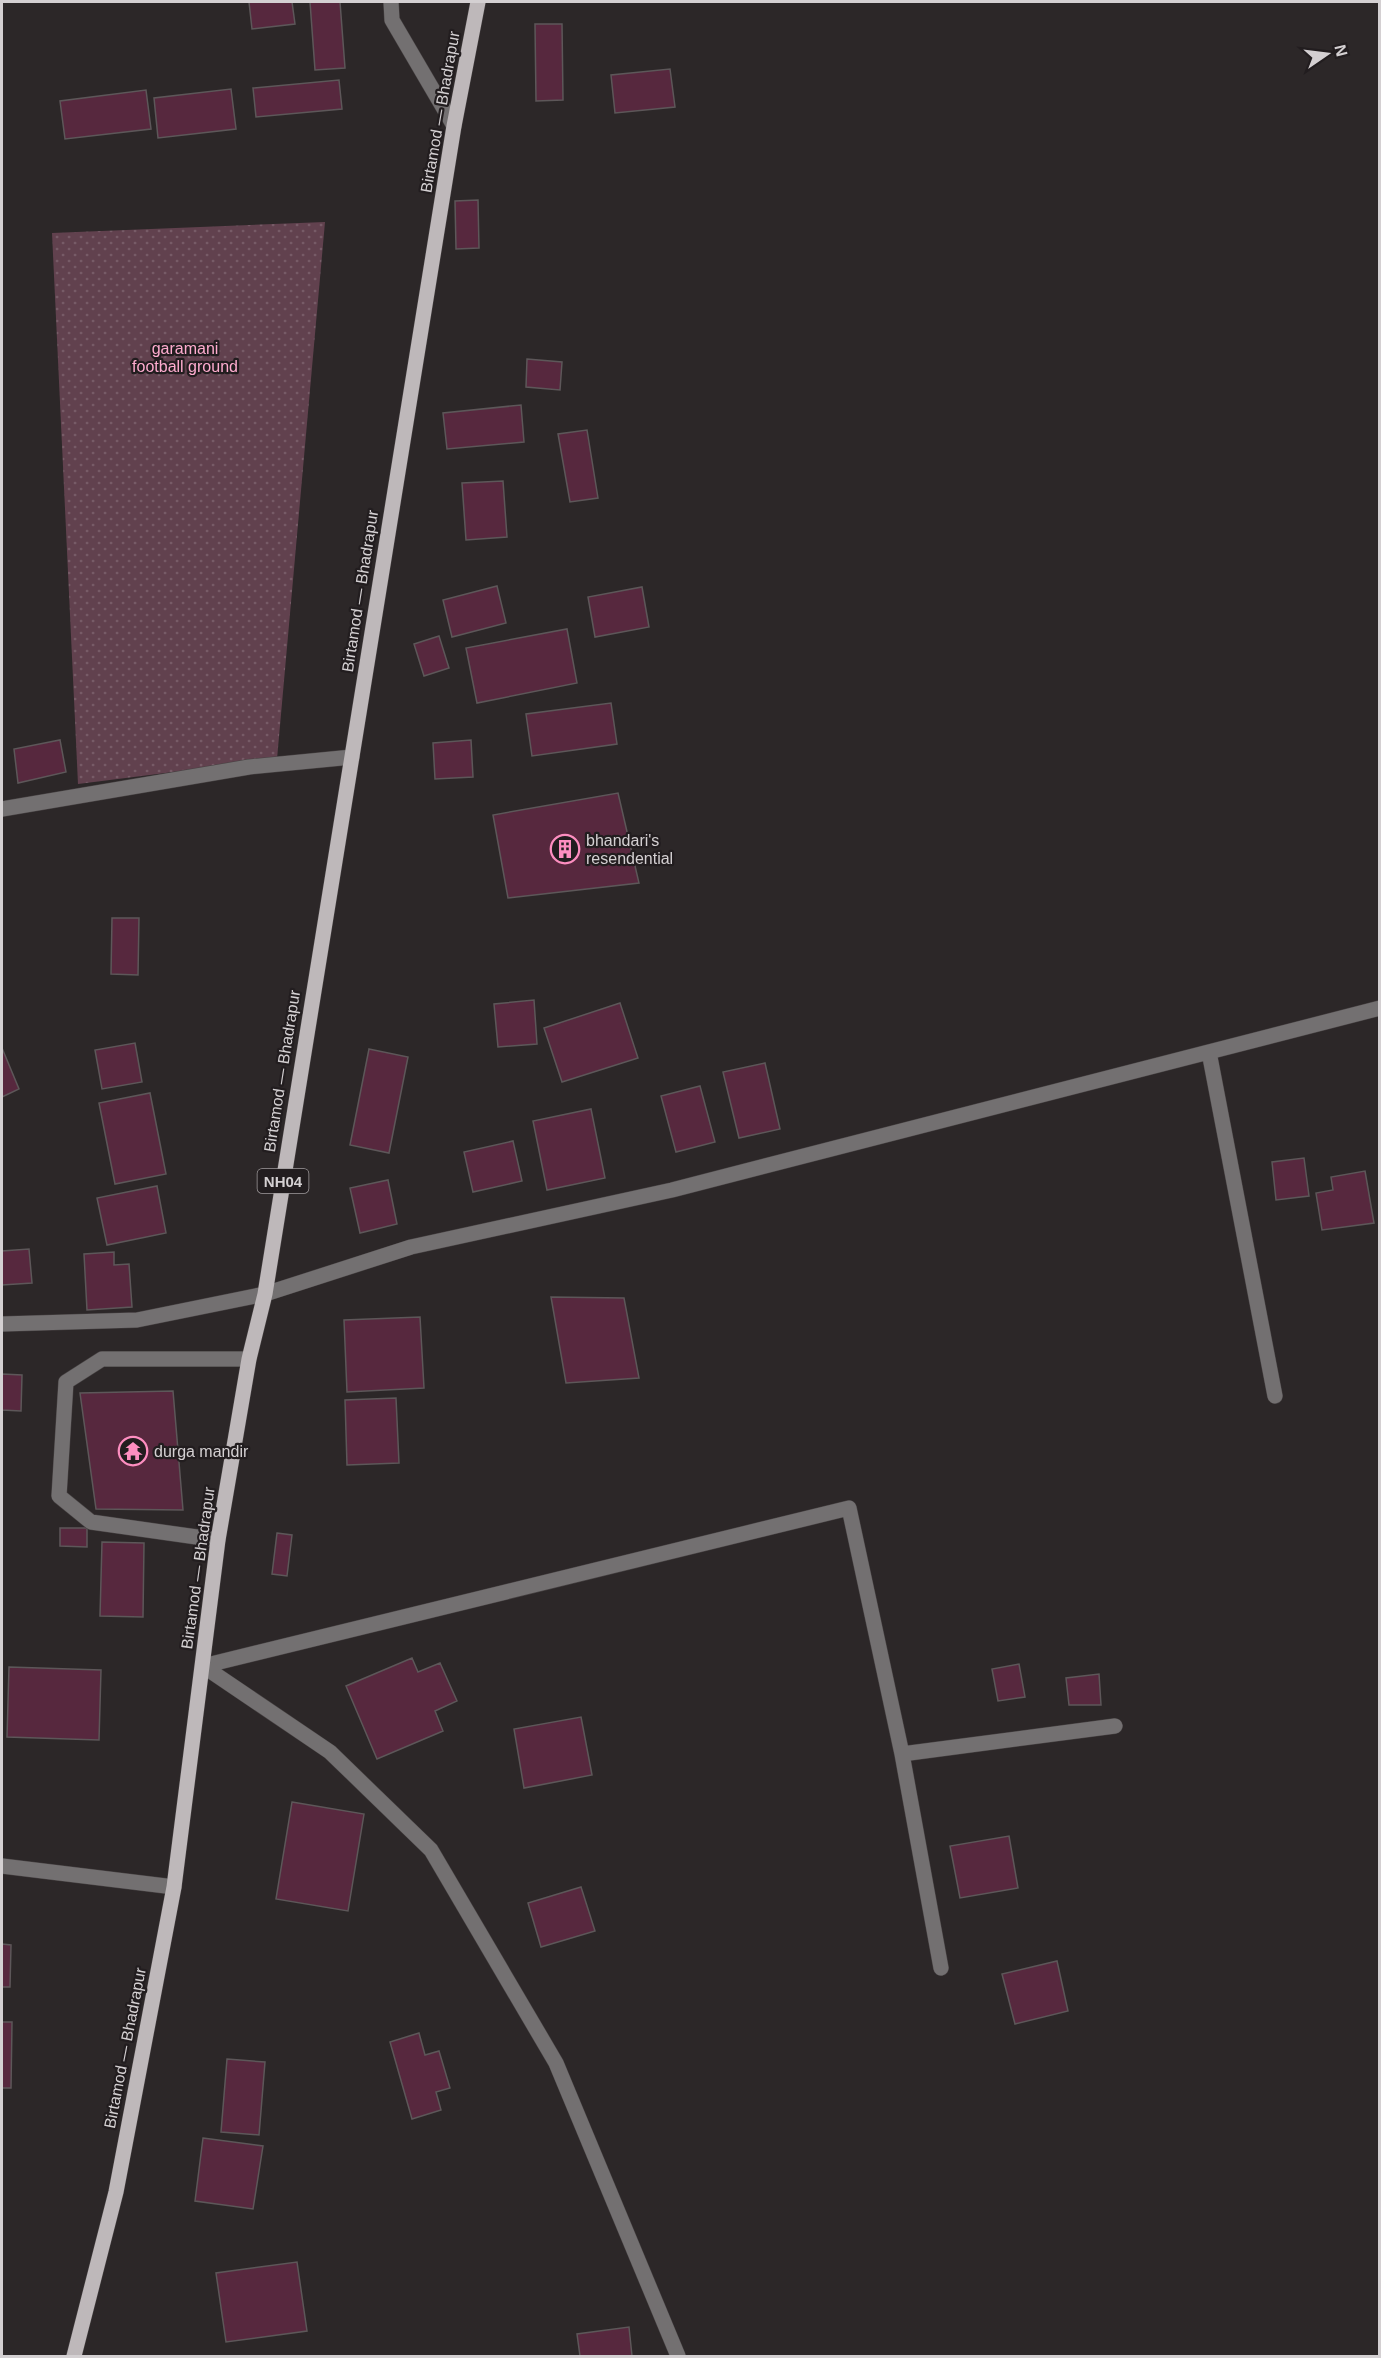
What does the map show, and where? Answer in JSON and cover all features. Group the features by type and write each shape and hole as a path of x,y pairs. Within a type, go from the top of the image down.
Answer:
{"main road":[{"name":"Birtamod — Bhadrapur","path":"74,2356 116,2192 174,1887 218,1540 249,1359 265,1294 454,126 478,2"}],"street":[{"path":"391,2 392,20 454,126"},
{"path":"2,809 249,767 352,758"},
{"path":"2,1324 137,1320 265,1294 411,1247 672,1190 1380,1008"},
{"path":"1209,1052 1275,1396"},
{"path":"218,1540 91,1522 59,1496 66,1383 102,1359 249,1359"},
{"path":"203,1666 849,1508 902,1754 941,1968"},
{"path":"203,1666 330,1752 431,1850 556,2063 678,2356"},
{"path":"902,1754 1115,1726"},
{"path":"2,1866 174,1887"}],"green space":[{"name":"garamani football ground","path":"325,222 277,759 78,784 52,233"}],"building":[{"path":"249,2 292,2 295,24 252,29"},
{"path":"310,2 340,2 345,68 315,70"},
{"path":"535,24 562,24 563,100 536,101"},
{"path":"670,69 675,107 615,113 611,75"},
{"path":"339,80 342,109 256,117 253,88"},
{"path":"231,89 236,129 158,138 154,98"},
{"path":"146,90 151,129 65,139 60,101"},
{"path":"478,200 479,248 456,249 455,201"},
{"path":"527,359 562,362 560,390 526,387"},
{"path":"521,405 524,442 447,449 443,413"},
{"path":"587,430 598,498 570,502 558,434"},
{"path":"503,481 507,537 466,540 462,483"},
{"path":"497,586 506,623 452,637 443,600"},
{"path":"642,587 649,627 595,637 588,597"},
{"path":"567,629 577,683 477,703 466,648"},
{"path":"439,636 449,668 424,676 414,644"},
{"path":"611,703 617,744 532,756 526,714"},
{"path":"60,740 66,772 18,783 14,749"},
{"path":"471,740 473,777 435,779 433,743"},
{"name":"bhandari's resendential","path":"618,793 639,883 508,898 493,815"},
{"path":"112,918 139,918 138,975 111,974"},
{"path":"534,1000 537,1044 498,1047 494,1004"},
{"path":"620,1003 638,1058 562,1082 544,1028"},
{"path":"135,1043 142,1082 102,1089 95,1050"},
{"path":"2,1048 19,1089 2,1097"},
{"path":"369,1049 408,1057 389,1153 350,1145"},
{"path":"765,1063 780,1129 739,1138 723,1072"},
{"path":"700,1086 715,1142 676,1152 661,1096"},
{"path":"150,1093 166,1174 115,1184 99,1103"},
{"path":"591,1109 605,1178 547,1190 533,1121"},
{"path":"513,1141 522,1181 473,1192 464,1152"},
{"path":"1304,1158 1309,1196 1276,1200 1272,1162"},
{"path":"1365,1171 1374,1223 1322,1230 1316,1193 1333,1190 1331,1177"},
{"path":"388,1180 397,1224 360,1233 350,1188"},
{"path":"157,1186 166,1233 107,1245 97,1198"},
{"path":"29,1249 32,1283 2,1285 2,1251"},
{"path":"114,1252 114,1265 129,1264 132,1307 87,1310 84,1254"},
{"path":"551,1297 624,1298 639,1378 566,1383"},
{"path":"420,1317 424,1388 347,1392 344,1320"},
{"path":"2,1374 22,1375 21,1411 2,1410"},
{"name":"durga mandir","path":"173,1391 183,1510 96,1509 80,1393"},
{"path":"396,1398 399,1463 347,1465 345,1400"},
{"path":"60,1528 87,1528 87,1547 60,1546"},
{"path":"277,1533 292,1535 287,1576 272,1574"},
{"path":"102,1542 144,1543 143,1617 100,1616"},
{"path":"412,1658 418,1672 440,1663 457,1701 435,1711 443,1731 377,1759 346,1686"},
{"path":"1019,1664 1025,1697 998,1701 992,1669"},
{"path":"9,1667 101,1670 99,1740 7,1737"},
{"path":"1099,1674 1101,1705 1069,1705 1066,1678"},
{"path":"581,1717 592,1775 524,1788 514,1729"},
{"path":"292,1802 364,1814 348,1911 276,1899"},
{"path":"1009,1836 1018,1888 960,1898 950,1846"},
{"path":"581,1887 595,1931 541,1947 528,1903"},
{"path":"2,1944 11,1945 10,1987 2,1987"},
{"path":"1057,1961 1068,2011 1015,2024 1002,1974"},
{"path":"2,2022 12,2022 11,2088 2,2088"},
{"path":"419,2033 425,2055 439,2051 450,2088 436,2092 441,2110 412,2119 390,2042"},
{"path":"227,2059 265,2062 259,2135 221,2132"},
{"path":"203,2138 263,2146 253,2209 195,2201"},
{"path":"297,2262 307,2331 226,2342 216,2273"},
{"path":"629,2327 632,2356 580,2356 577,2334"}],"place":[{"name":"bhandari's resendential","path":"565,849"},
{"name":"durga mandir","path":"133,1451"}]}
